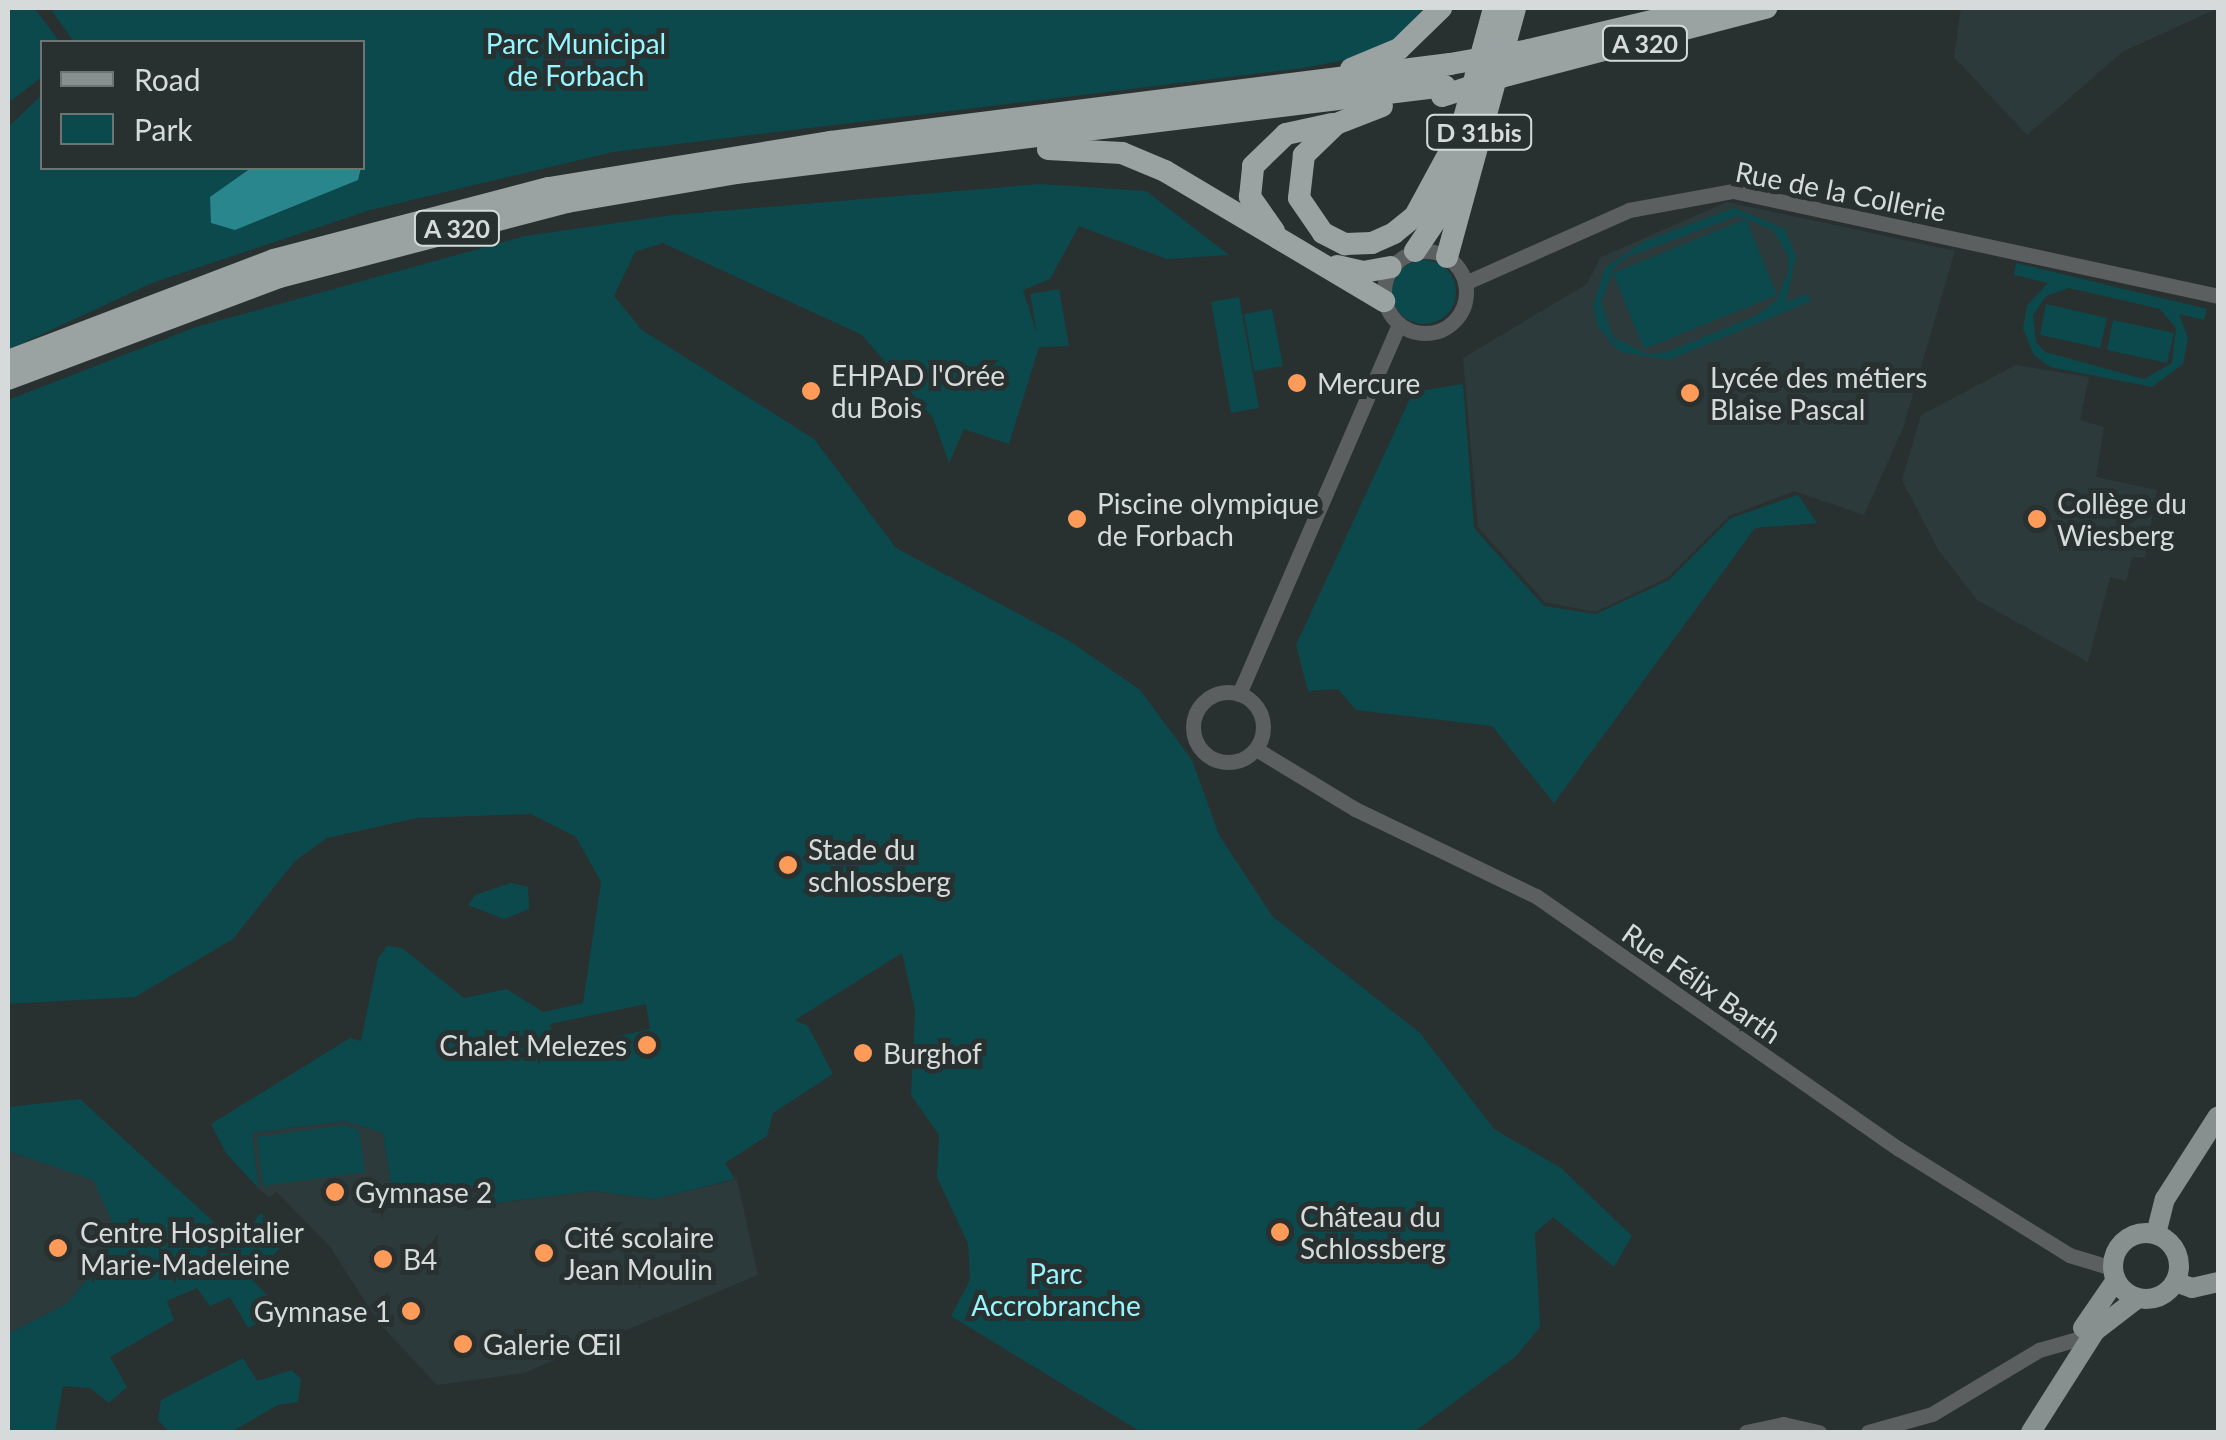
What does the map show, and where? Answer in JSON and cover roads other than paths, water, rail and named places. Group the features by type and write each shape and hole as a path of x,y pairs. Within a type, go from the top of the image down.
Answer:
{"highway":[{"path":"1286,88 1399,50 1441,8"},
{"name":"D 31bis","path":"1415,252 1437,218 1494,8"},
{"name":"D 31bis","path":"1447,257 1515,8"},
{"path":"1571,40 1642,8"},
{"name":"A 320","path":"1519,66 1571,40 1706,8"},
{"name":"A 320","path":"8,378 187,306 410,238 567,202 924,149 1445,82 1766,8"},
{"path":"1391,268 1342,268 1274,230 1250,197 1253,166 1272,144 1310,126 1336,124 1445,82 1519,66"},
{"name":"A 320","path":"8,361 274,260 513,196 848,140 1286,88 1445,82"},
{"path":"1336,124 1304,156 1299,198 1323,233 1345,244 1372,243 1415,216 1454,144"},
{"path":"924,149 1122,153 1165,172 1384,301"}],"main road":[{"path":"2156,1234 2165,1199 2218,1116"},
{"path":"2066,1377 2075,1340 2114,1274 2126,1238 2156,1234"},
{"path":"2031,1432 2103,1322 2138,1298 2157,1297 2175,1282 2178,1256 2156,1234"},
{"path":"2114,1274 2138,1298"},
{"path":"2175,1282 2192,1288 2218,1282"}],"street":[{"name":"Rue de la Collerie","path":"1465,284 1629,210 1692,193 1733,190 2218,296"},
{"path":"1415,252 1447,257 1465,284 1463,308 1446,327 1422,333 1398,324 1384,301 1391,268 1415,252"},
{"path":"1240,694 1314,510 1398,324"},
{"path":"1240,694 1260,711 1264,724 1256,749 1228,763 1196,741 1193,725 1202,704 1214,695 1240,694"},
{"name":"Rue Félix Barth","path":"1256,749 1355,808 1536,896 1900,1149 2069,1255 2114,1274"},
{"path":"1868,1432 1917,1420 2039,1350 2075,1340"},
{"path":"1746,1432 1783,1424 1816,1432"}],"place":[{"name":"Mercure","path":"1297,383"},
{"name":"EHPAD l'Orée du Bois","path":"811,391"},
{"name":"Lycée des métiers Blaise Pascal","path":"1690,393"},
{"name":"Piscine olympique de Forbach","path":"1077,519"},
{"name":"Collège du Wiesberg","path":"2037,519"},
{"name":"Stade du schlossberg","path":"788,865"},
{"name":"Chalet Melezes","path":"647,1045"},
{"name":"Burghof","path":"863,1053"},
{"name":"Gymnase 2","path":"335,1192"},
{"name":"Château du Schlossberg","path":"1280,1232"},
{"name":"Centre Hospitalier Marie-Madeleine","path":"58,1248"},
{"name":"Cité scolaire Jean Moulin","path":"544,1253"},
{"name":"B4","path":"383,1259"},
{"name":"Gymnase 1","path":"411,1311"},
{"name":"Galerie Œil","path":"463,1344"}],"park label":[{"name":"Parc Municipal de Forbach","path":"576,59"},
{"name":"Parc Accrobranche","path":"1056,1289"}]}
